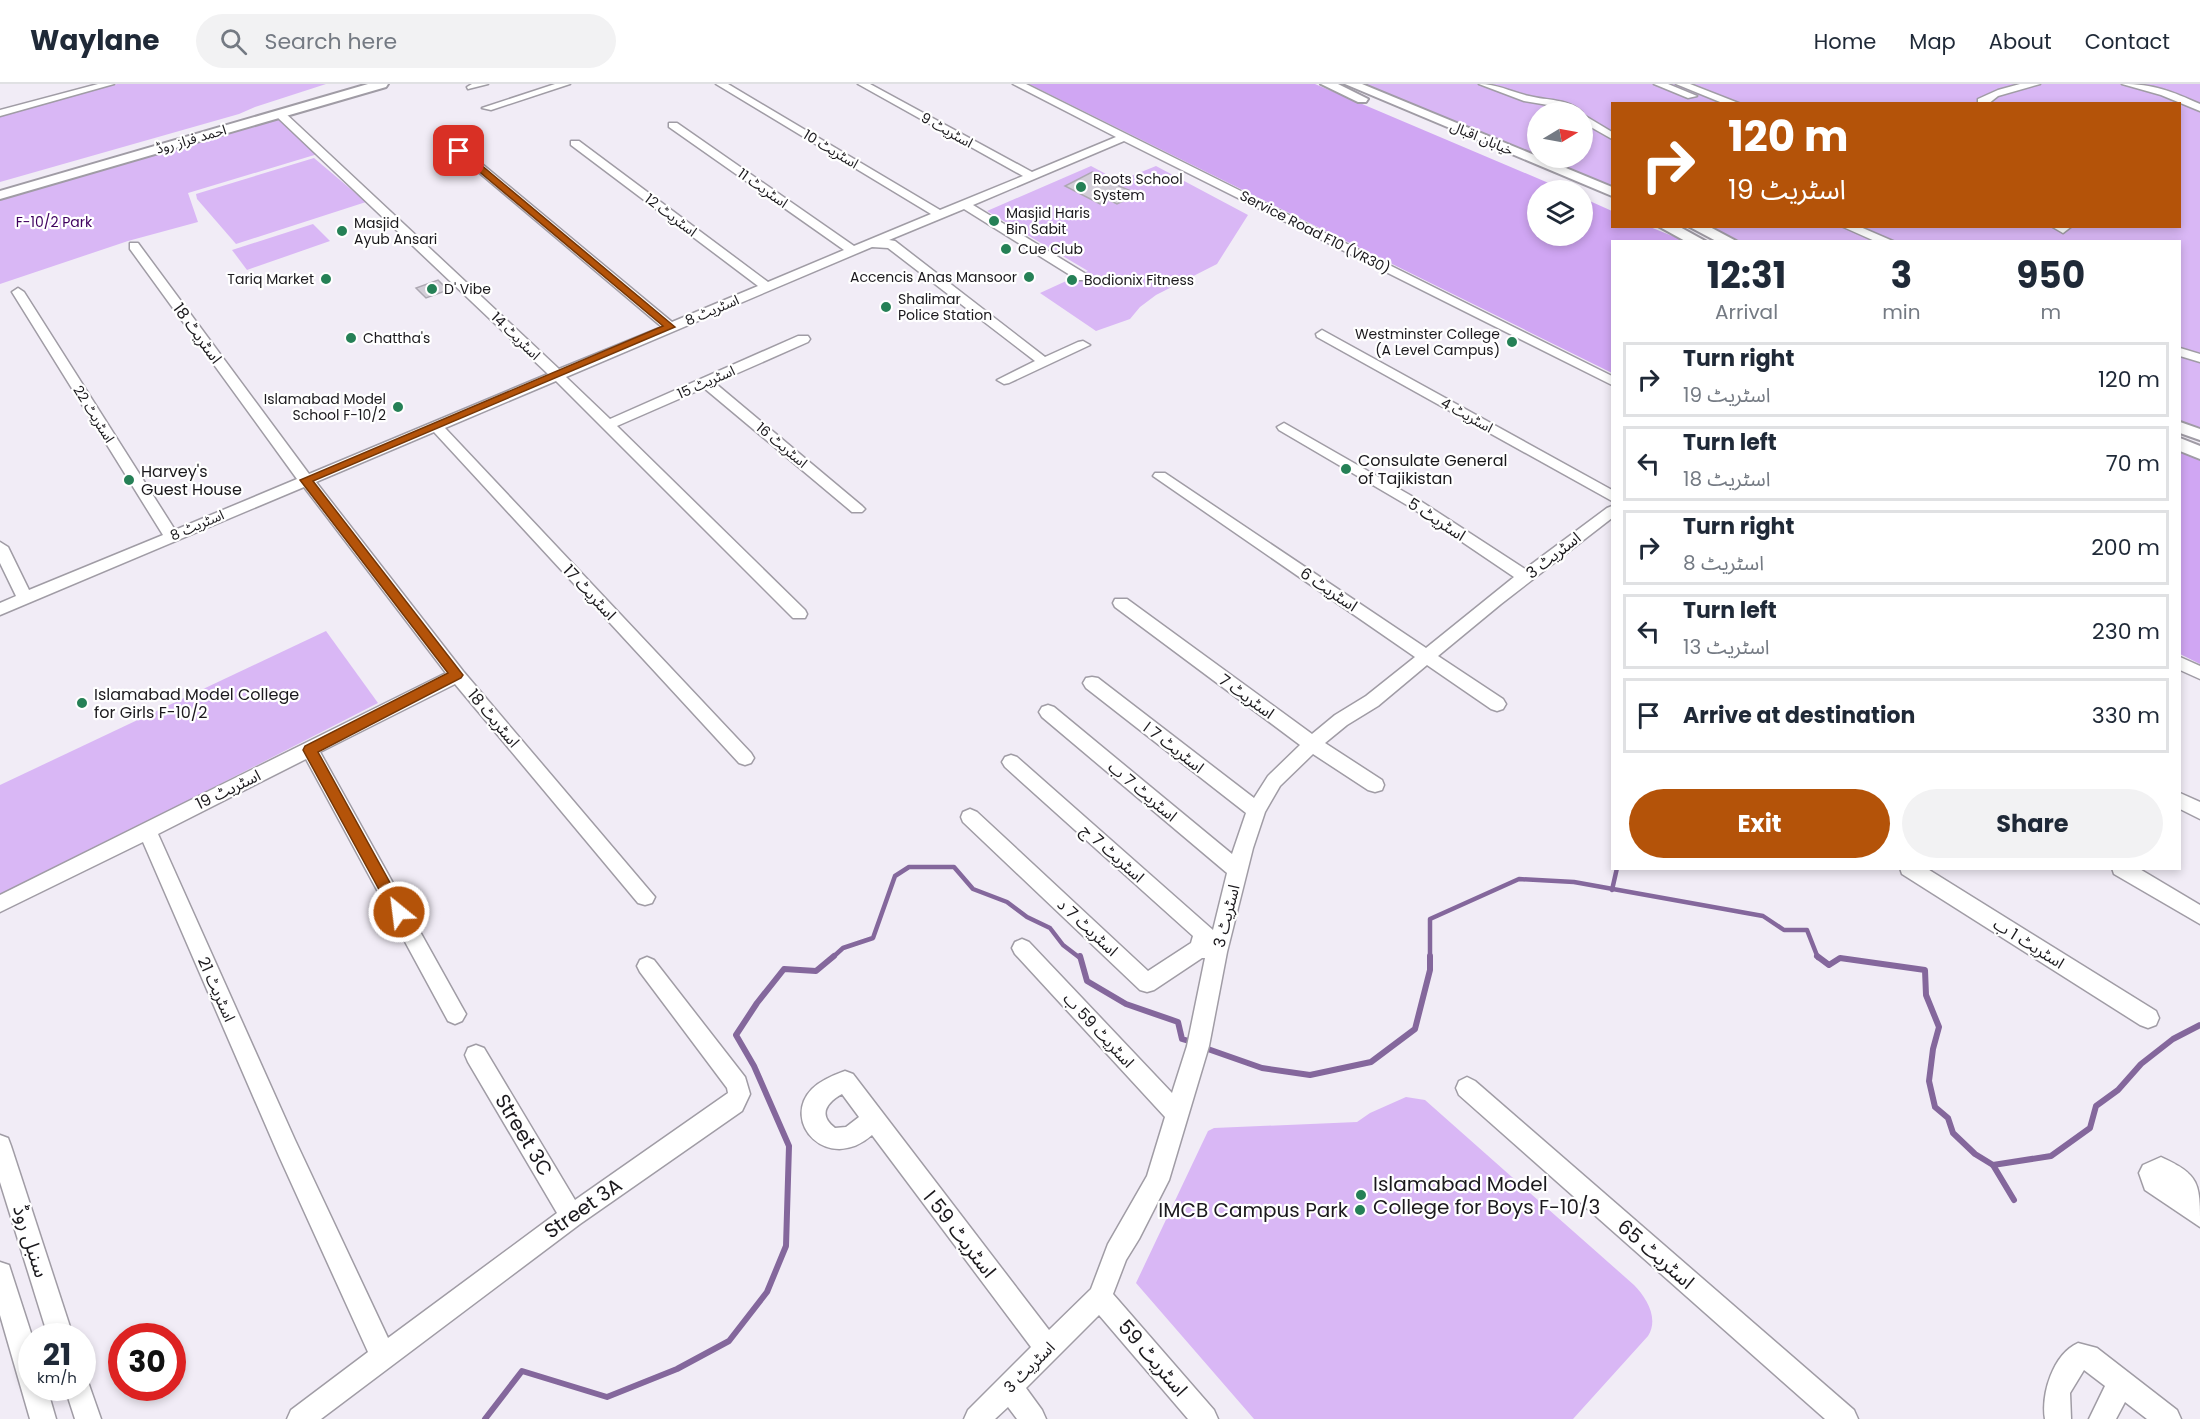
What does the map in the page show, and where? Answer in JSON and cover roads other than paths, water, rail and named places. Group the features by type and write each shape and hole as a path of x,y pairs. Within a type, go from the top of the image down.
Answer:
{"main road":[{"name":"احمد فراز روڈ","path":"0,189 364,84"},
{"name":"احمد فراز روڈ","path":"0,195 382,84"},
{"name":"خیابان اقبال","path":"1327,84 1555,180"},
{"name":"خیابان اقبال","path":"1351,84 1611,192"},
{"path":"235,121 264,105 298,95"},
{"name":"خیابان اقبال","path":"1593,196 1611,204"},
{"path":"1669,228 1696,240"},
{"path":"1700,228 1726,240"},
{"path":"2181,427 2200,435"},
{"path":"2181,444 2200,453"}],"street":[{"path":"472,87 483,84"},
{"path":"487,108 565,84"},
{"name":"اسٹریٹ 10","path":"721,84 940,214"},
{"name":"اسٹریٹ 9","path":"863,84 1031,176"},
{"name":"Service Road F10 (VR30)","path":"1018,84 1611,380"},
{"path":"1484,84 1528,99 1549,102"},
{"path":"1659,84 1708,102"},
{"path":"1682,84 1731,102"},
{"path":"1982,102 1988,96 2002,91 2035,84"},
{"path":"2127,84 2147,86 2200,108"},
{"path":"1,110 102,85"},
{"name":"اسٹریٹ 14","path":"280,114 557,375 800,614"},
{"path":"1593,124 1611,135"},
{"name":"اسٹریٹ 11","path":"673,125 853,251"},
{"path":"442,136 670,327"},
{"name":"اسٹریٹ 8","path":"0,609 1125,137"},
{"name":"اسٹریٹ 12","path":"575,143 767,287"},
{"path":"964,204 1082,277"},
{"path":"1851,228 1884,240"},
{"path":"870,244 891,244 1044,362"},
{"name":"اسٹریٹ 18","path":"134,246 306,480 457,675 645,897"},
{"name":"اسٹریٹ 22","path":"18,292 171,536"},
{"name":"اسٹریٹ 4","path":"1322,334 1611,495"},
{"name":"اسٹریٹ 15","path":"609,425 803,339"},
{"path":"1005,380 1083,345"},
{"path":"2181,352 2200,358"},
{"name":"اسٹریٹ 16","path":"706,382 857,509"},
{"name":"اسٹریٹ 17","path":"436,426 745,758"},
{"name":"اسٹریٹ 5","path":"1284,427 1417,505 1525,577"},
{"name":"اسٹریٹ 6","path":"1160,476 1497,704"},
{"name":"اسٹریٹ 3","path":"976,1419 1100,1297 1117,1253 1157,1180 1198,1046 1208,950 1238,871 1256,810 1274,781 1341,720 1372,701 1525,577 1611,512"},
{"path":"0,547 25,598"},
{"name":"اسٹریٹ 7","path":"1121,603 1312,744 1375,785"},
{"path":"2181,664 2200,673"},
{"name":"اسٹریٹ 19","path":"0,904 457,675"},
{"name":"اسٹریٹ 7 ا","path":"1092,683 1256,810"},
{"name":"اسٹریٹ 7 ب","path":"1048,711 1238,871"},
{"path":"310,750 455,1014"},
{"name":"اسٹریٹ 7 ج","path":"1011,762 1204,933 1208,950"},
{"path":"2181,801 2200,811"},
{"name":"اسٹریٹ 7 د","path":"970,817 1147,983 1208,950"},
{"name":"اسٹریٹ 21","path":"147,831 287,1148 383,1356"},
{"name":"اسٹریٹ 1 ب","path":"1912,870 2148,1018"},
{"path":"2124,870 2200,915"},
{"name":"اسٹریٹ 59 ب","path":"1022,948 1176,1113"},
{"name":"Street 3A","path":"300,1419 572,1216 734,1103 740,1094 737,1084 647,966"},
{"name":"Street 3C","path":"476,1055 572,1216"},
{"name":"اسٹریٹ 65","path":"1467,1088 1845,1419"},
{"name":"اسٹریٹ 59 ا","path":"872,1120 1048,1349"},
{"name":"سنبل روڈ","path":"0,1146 6,1185 57,1323"},
{"path":"2200,1205 2182,1179 2161,1168 2151,1173 2153,1182 2200,1215"},
{"path":"0,1274 18,1333"},
{"name":"اسٹریٹ 59","path":"1100,1297 1205,1419"},
{"path":"2058,1419 2055,1406 2056,1391 2078,1356 2088,1357 2168,1419"},
{"path":"2102,1419 2113,1396 2124,1385"},
{"path":"1009,1387 1033,1419"},
{"path":"38,1401 44,1419"},
{"path":"82,1401 88,1419"}],"waterway":[{"path":"832,958 843,948 873,938 895,876 909,867 954,867 973,889 1007,902 1027,917 1050,928 1063,945 1080,958"},
{"path":"1612,889 1617,870"},
{"path":"1205,1048 1262,1068 1310,1075 1371,1062 1415,1029 1430,970 1430,919 1519,879 1574,882 1612,889"},
{"path":"1612,889 1763,916 1784,930 1807,930 1817,956"},
{"path":"485,1419 522,1371 607,1397 677,1369 729,1341 767,1292 786,1246 789,1146 754,1066 736,1035 757,1003 784,969 816,971 834,956"},
{"path":"1080,956 1087,981 1126,1004 1178,1022 1182,1039 1192,1042"},
{"path":"1817,956 1829,965 1840,958 1925,970 1926,995 1939,1027 1933,1049 1929,1081 1935,1107 1948,1118 1953,1133 1975,1154 1993,1165"},
{"path":"1993,1165 2051,1156 2090,1128 2096,1106 2118,1090 2141,1064 2173,1039 2200,1025"},
{"path":"1993,1165 2014,1200"}],"place":[{"name":"Roots School System","path":"1081,187"},
{"name":"Masjid Haris Bin Sabit","path":"994,221"},
{"name":"Masjid Ayub Ansari","path":"342,231"},
{"name":"Cue Club","path":"1006,249"},
{"name":"Accencis Anas Mansoor","path":"1029,277"},
{"name":"Tariq Market","path":"326,279"},
{"name":"Bodionix Fitness","path":"1072,280"},
{"name":"D' Vibe","path":"432,289"},
{"name":"Shalimar Police Station","path":"886,307"},
{"name":"Chattha's","path":"351,338"},
{"name":"Westminster College (A Level Campus)","path":"1512,342"},
{"name":"Islamabad Model School F-10/2","path":"398,407"},
{"name":"Consulate General of Tajikistan","path":"1346,469"},
{"name":"Harvey's Guest House","path":"129,480"},
{"name":"Islamabad Model College for Girls F-10/2","path":"82,703"},
{"name":"Islamabad Model College for Boys F-10/3","path":"1361,1195"},
{"name":"IMCB Campus Park","path":"1360,1210"}],"park label":[{"name":"F-10/2 Park","path":"54,222"}]}
